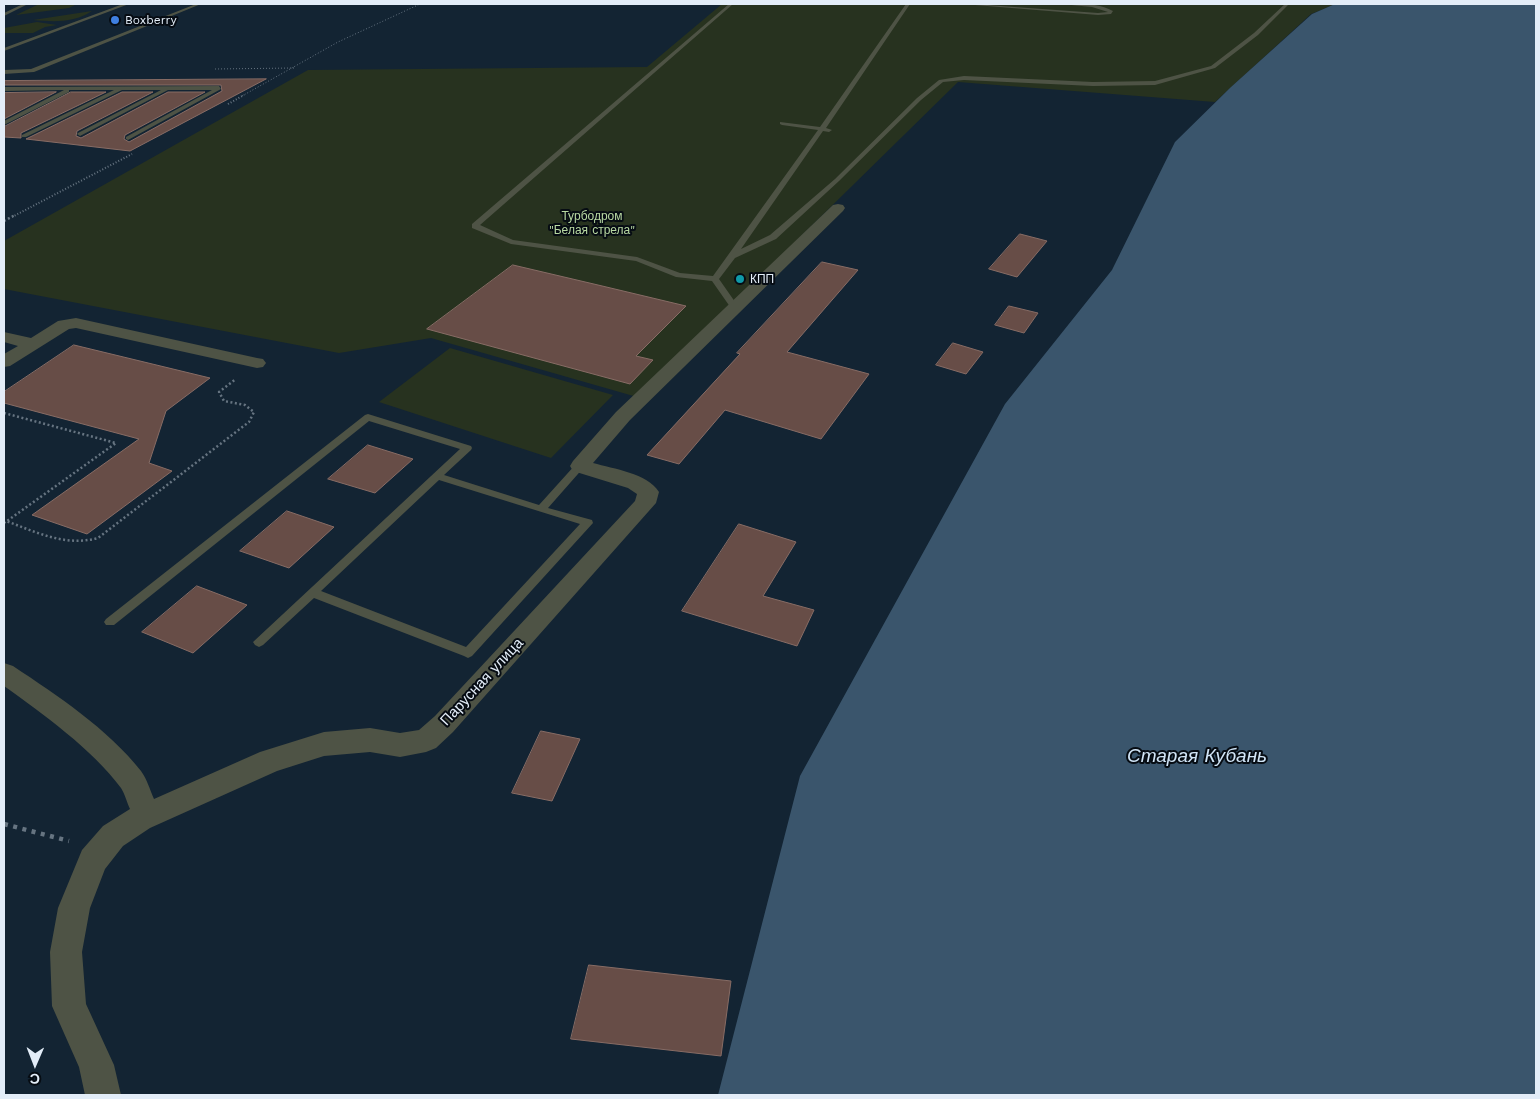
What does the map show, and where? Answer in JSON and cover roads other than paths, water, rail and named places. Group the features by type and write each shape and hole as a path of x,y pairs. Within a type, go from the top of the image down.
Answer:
{"street":[{"path":"580,466 623,416 838,208"},
{"path":"4,362 64,325 76,323 257,363"},
{"path":"4,337 34,344"},
{"name":"Парусная улица","path":"103,1095 96,1065 69,1006 66,952 74,908 93,860 113,836 147,815 270,761 324,744 370,740 400,745 426,740 444,724 645,503 648,492 635,483 580,466"},
{"path":"4,673 59,711 105,752 132,781 147,815"}],"lane":[{"path":"4,15 26,4"},
{"path":"4,50 127,4"},
{"path":"4,72 32,71 199,4"},
{"path":"731,4 475,226 511,242 637,259 679,275 715,279 736,308"},
{"path":"715,279 908,4"},
{"path":"975,4 1098,14 1110,13 1111,11 1092,6 1063,4"},
{"path":"732,256 773,237 837,180 919,99 940,82 964,78 1092,84 1155,82 1212,67 1256,34 1287,4"},
{"path":"4,89 218,88 128,138"},
{"path":"4,123 71,89"},
{"path":"24,136 122,89"},
{"path":"80,134 168,89"},
{"path":"782,123 822,129"},
{"path":"110,622 368,417 467,448 259,642"},
{"path":"541,509 580,466"},
{"path":"312,592 468,653 588,523 438,476"}],"water":[{"name":"Старая Кубань","path":"1335,4 1536,4 1536,1095 718,1095 800,776 1005,404 1112,270 1175,142 1231,87 1312,14"}],"place":[{"name":"Boxberry","path":"115,20"},
{"name":"КПП","path":"740,279"}],"park label":[{"name":"Турбодром \"Белая стрела\"","path":"592,223"}]}
